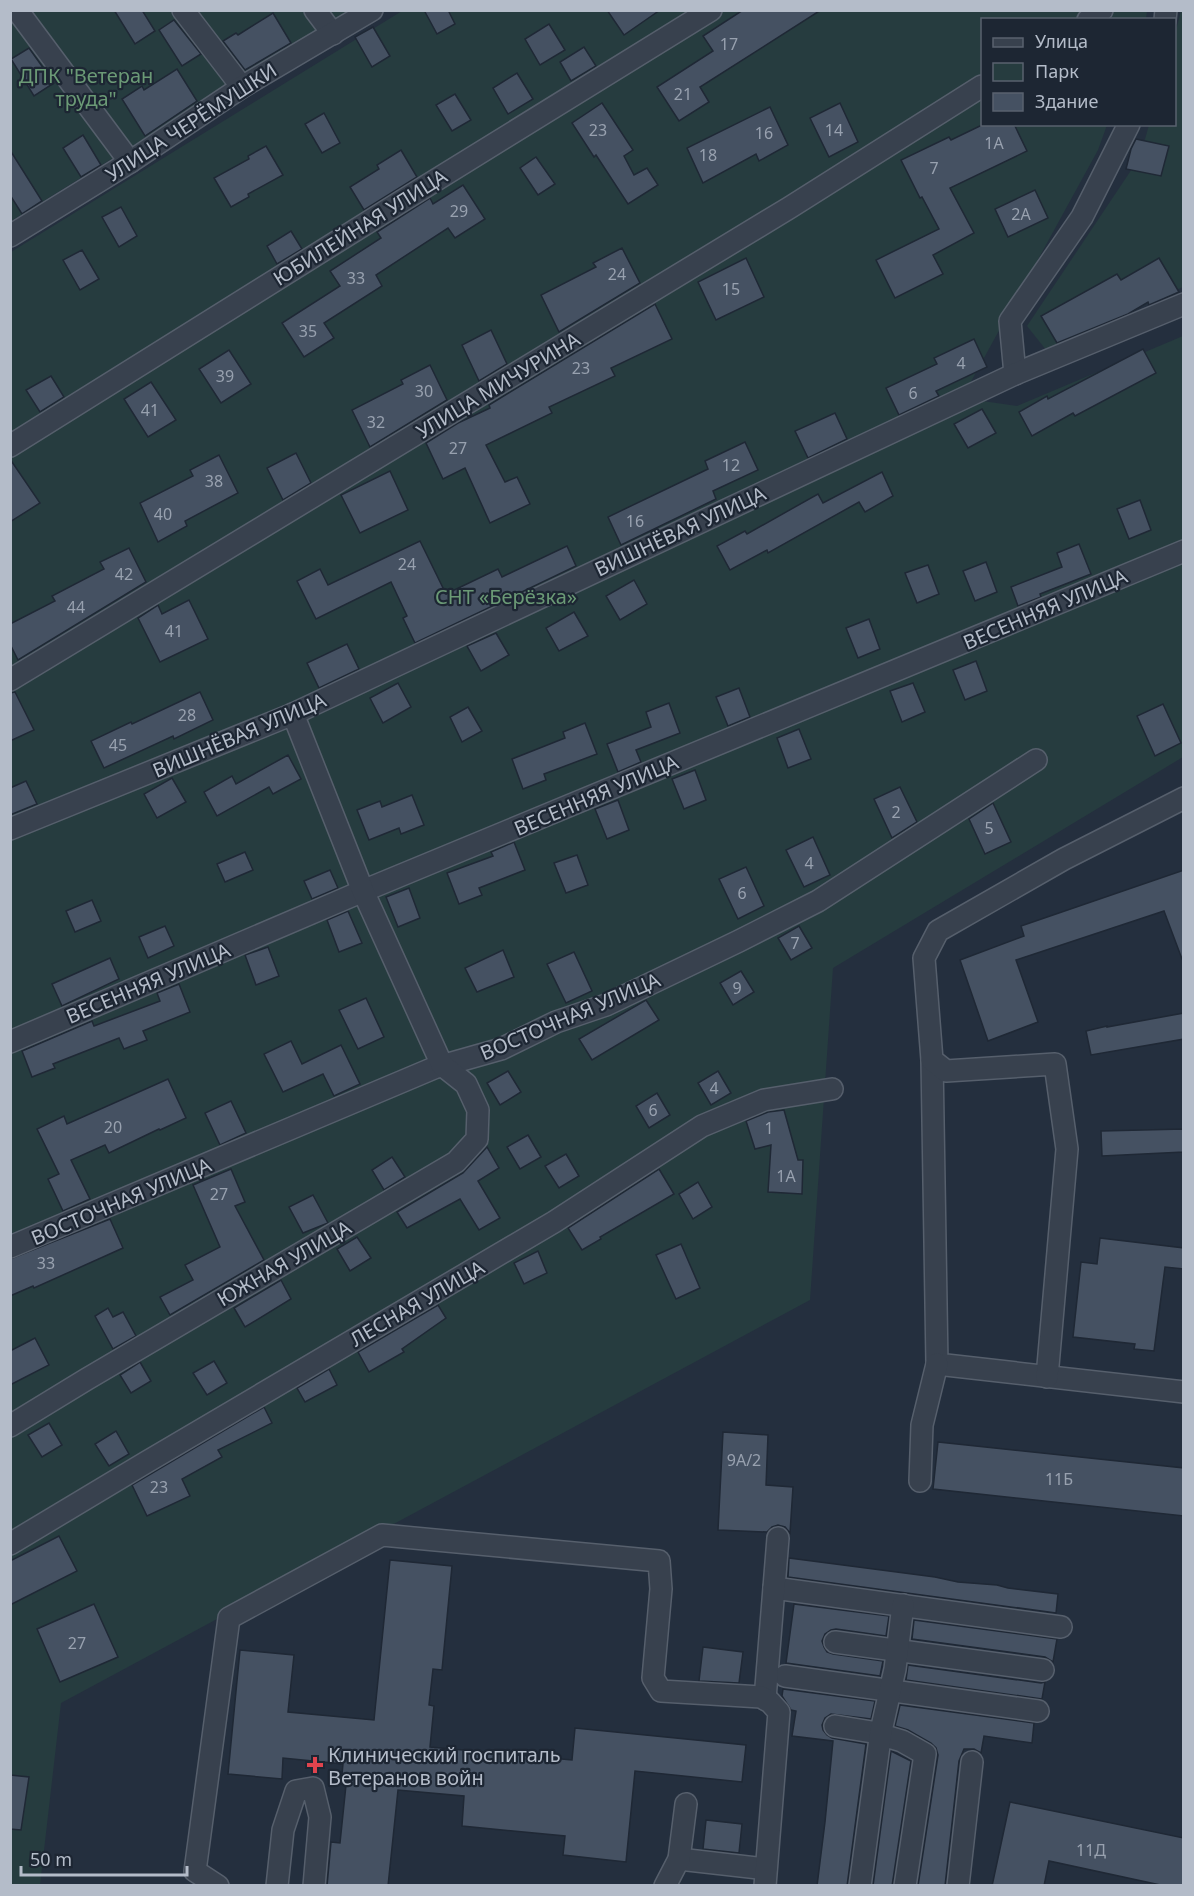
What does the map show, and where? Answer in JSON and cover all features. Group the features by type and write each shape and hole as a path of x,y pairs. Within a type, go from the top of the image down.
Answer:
{"street":[{"path":"17,10 130,162"},
{"path":"183,10 242,87"},
{"path":"315,10 333,34"},
{"name":"УЛИЦА ЧЕРЁМУШКИ","path":"10,236 130,162 242,87 372,10"},
{"name":"ЮБИЛЕЙНАЯ УЛИЦА","path":"10,446 711,10"},
{"name":"УЛИЦА МИЧУРИНА","path":"10,680 779,215 981,87"},
{"path":"1015,374 1010,321 1082,217 1128,126"},
{"name":"ВИШНЁВАЯ УЛИЦА","path":"10,829 293,714 1015,374 1184,304"},
{"name":"ВЕСЕННЯЯ УЛИЦА","path":"10,1042 363,891 1184,551"},
{"path":"293,714 363,891 442,1065"},
{"name":"ВОСТОЧНАЯ УЛИЦА","path":"10,1247 442,1065 501,1049 555,1022 606,1005 818,900 1036,760"},
{"path":"920,1481 922,1425 937,1364 932,1060 924,958 938,931 1064,859 1184,798"},
{"path":"932,1060 946,1071 1055,1064 1067,1149 1047,1377"},
{"name":"ЮЖНАЯ УЛИЦА","path":"10,1426 456,1162 477,1139 478,1110 466,1084 442,1065"},
{"name":"ЛЕСНАЯ УЛИЦА","path":"10,1544 554,1222 702,1126 764,1100 832,1089"},
{"path":"937,1364 1184,1392"},
{"path":"219,1886 195,1871 229,1618 382,1535 659,1561 661,1589 653,1678 661,1691 761,1697 770,1702 779,1712 766,1877 679,1858"},
{"path":"765,1699 778,1539"},
{"path":"774,1588 1061,1627"},
{"path":"860,1886 881,1735 898,1649 903,1605"},
{"path":"835,1642 1043,1670"},
{"path":"785,1676 1038,1711"},
{"path":"835,1726 902,1741 925,1754 905,1886"},
{"path":"958,1886 972,1762"},
{"path":"277,1886 283,1830 296,1791 313,1788 320,1817 314,1886"},
{"path":"665,1886 679,1858 686,1804"}],"green space":[{"name":"ДПК \"Ветеран труда\"","path":"11,11 351,11 11,221"},
{"name":"СНТ «Берёзка»","path":"402,11 1147,11 1146,18 981,18 981,126 1107,126 1098,150 962,398 1017,406 1183,336 1183,757 833,968 810,1300 61,1703 40,1885 11,1886 11,252"},
{"path":"1181,11 1183,11 1183,287 1109,324 1047,351 1027,326 1140,157 1149,126 1176,126 1176,30"}],"building":[{"path":"114,10 142,10 155,31 135,44"},
{"path":"424,10 448,10 455,24 437,34"},
{"path":"607,10 660,10 624,35"},
{"path":"743,10 821,10 700,87 709,102 679,121 657,87 713,51 703,36"},
{"path":"273,13 291,43 245,70 223,41 236,33 238,35"},
{"path":"174,20 201,54 182,66 159,30"},
{"path":"549,24 565,50 540,65 525,39"},
{"path":"373,27 390,56 372,67 355,37"},
{"path":"584,47 596,66 571,81 560,62"},
{"path":"29,48 54,83 34,96 11,59"},
{"path":"177,69 197,101 145,136 122,99 142,86 144,90"},
{"path":"517,73 533,99 508,114 493,88"},
{"path":"455,94 471,120 452,131 436,105"},
{"path":"602,103 633,150 624,156 634,175 647,168 658,185 628,204 572,123"},
{"path":"840,103 858,142 829,157 810,118"},
{"path":"770,107 788,145 759,161 756,154 703,183 687,148"},
{"path":"324,113 340,143 322,153 305,124"},
{"path":"981,125 1015,126 1027,151 950,188 974,233 933,255 943,274 895,298 876,260 939,229 901,160 949,137 951,140"},
{"path":"83,135 101,165 81,177 63,148"},
{"path":"1136,139 1169,146 1161,176 1126,169"},
{"path":"266,146 283,175 248,194 249,197 231,207 214,178 249,159 248,156"},
{"path":"10,150 42,201 22,214 10,195"},
{"path":"401,150 417,177 364,210 350,187 379,169 377,165"},
{"path":"536,157 555,184 538,195 520,168"},
{"path":"463,185 485,219 455,238 448,228 376,275 382,286 324,323 334,338 304,357 282,323 340,286 330,271 381,238 377,232 430,198 433,204"},
{"path":"1035,190 1048,218 1008,237 995,209"},
{"path":"121,207 137,236 119,247 102,217"},
{"path":"291,231 302,249 277,264 267,246"},
{"path":"622,248 640,283 559,332 541,295 596,267 593,263"},
{"path":"82,250 99,279 80,290 63,260"},
{"path":"746,258 764,297 716,320 698,282"},
{"path":"1159,258 1179,292 1149,305 1148,302 1128,314 1057,343 1041,316 1117,274 1121,280"},
{"path":"655,304 672,339 611,368 615,376 549,407 552,413 486,445 505,482 517,477 530,504 490,523 465,468 443,479 426,443 458,423 490,408 489,405"},
{"path":"491,330 507,364 479,381 462,345"},
{"path":"974,339 987,367 936,391 939,396 899,415 886,388 937,364 934,358"},
{"path":"1143,349 1156,373 1075,416 1073,413 1032,436 1019,412"},
{"path":"229,350 251,384 221,403 199,369"},
{"path":"430,365 447,400 370,447 352,410 403,384 401,380"},
{"path":"51,376 64,397 40,412 26,390"},
{"path":"151,382 176,420 148,437 124,399"},
{"path":"982,409 996,433 968,448 954,424"},
{"path":"835,413 847,439 808,458 795,431"},
{"path":"745,442 758,470 713,491 716,499 621,545 608,517 708,469 705,461"},
{"path":"296,453 311,483 283,500 267,468"},
{"path":"219,455 238,493 185,521 187,526 158,542 140,503 193,476 190,470"},
{"path":"10,459 40,503 10,522"},
{"path":"390,471 408,510 360,533 341,495"},
{"path":"882,472 893,496 865,512 859,502 768,553 767,550 730,570 717,546 745,531 747,534 818,494 823,503"},
{"path":"1140,500 1151,530 1129,539 1117,509"},
{"path":"420,541 446,594 498,569 502,577 567,546 576,566 415,643 403,618 407,616 391,582 316,619 297,581 320,569 328,585"},
{"path":"1079,544 1091,574 1040,594 1041,597 1018,606 1011,587 1062,567 1057,553"},
{"path":"129,548 146,582 18,660 10,644 10,624 55,601 52,596 104,569 100,562"},
{"path":"986,562 997,592 975,601 963,571"},
{"path":"928,565 939,594 917,603 905,573"},
{"path":"634,580 647,604 620,620 606,596"},
{"path":"189,600 208,639 160,662 138,618 158,605 162,614"},
{"path":"574,612 588,636 559,651 546,628"},
{"path":"869,619 880,649 858,658 846,628"},
{"path":"496,633 509,655 481,671 467,646"},
{"path":"347,644 359,669 319,688 307,663"},
{"path":"976,661 987,691 965,700 953,670"},
{"path":"398,683 411,707 383,723 370,698"},
{"path":"913,683 925,712 902,722 890,691"},
{"path":"739,688 750,717 728,726 716,697"},
{"path":"15,692 34,730 10,741 10,693"},
{"path":"200,692 213,720 104,768 91,741"},
{"path":"669,703 680,733 636,750 641,762 618,772 607,744 651,727 646,712"},
{"path":"1163,704 1181,743 1155,756 1137,716"},
{"path":"468,707 482,731 462,742 450,717"},
{"path":"585,723 597,754 544,774 546,780 523,789 512,759 565,738 563,732"},
{"path":"799,729 811,759 788,768 777,738"},
{"path":"288,755 301,779 273,794 269,787 217,816 204,792 232,776 236,784"},
{"path":"695,770 706,800 684,809 672,779"},
{"path":"172,778 186,802 157,818 144,794"},
{"path":"26,781 37,804 10,815 10,788"},
{"path":"900,787 917,822 892,838 874,799"},
{"path":"412,795 424,825 401,834 399,828 369,840 357,810 380,801 382,807"},
{"path":"618,800 629,830 607,839 595,809"},
{"path":"993,803 1011,842 985,854 969,819"},
{"path":"813,837 830,875 804,887 786,850"},
{"path":"514,842 525,870 479,888 482,895 459,904 447,873 493,856 491,852"},
{"path":"245,852 253,870 225,882 217,864"},
{"path":"577,855 588,885 566,893 554,863"},
{"path":"746,867 764,906 738,919 719,879"},
{"path":"330,870 338,888 312,899 304,881"},
{"path":"1184,870 1184,959 1182,959 1164,911 1016,960 1038,1022 988,1041 960,960 1024,936 1021,926"},
{"path":"409,888 420,918 398,927 386,897"},
{"path":"92,900 101,921 75,932 66,911"},
{"path":"348,911 362,943 339,952 327,920"},
{"path":"165,926 174,946 148,958 139,937"},
{"path":"799,926 812,948 791,960 778,938"},
{"path":"268,947 279,976 256,985 245,955"},
{"path":"503,950 514,977 477,992 465,968"},
{"path":"574,952 592,991 566,1003 547,964"},
{"path":"110,958 119,979 62,1006 52,984"},
{"path":"741,971 754,992 733,1005 720,983"},
{"path":"179,984 190,1012 143,1031 147,1040 124,1049 119,1038 53,1064 55,1068 32,1077 22,1051 92,1021 94,1026 160,1001 157,993"},
{"path":"366,998 384,1037 358,1049 339,1010"},
{"path":"646,1000 659,1020 592,1060 579,1039"},
{"path":"1184,1013 1184,1039 1091,1055 1086,1031"},
{"path":"291,1041 302,1064 341,1045 360,1084 334,1096 323,1074 283,1092 264,1054"},
{"path":"508,1071 521,1092 500,1105 487,1083"},
{"path":"718,1071 731,1093 711,1105 698,1083"},
{"path":"168,1079 186,1118 109,1153 105,1145 71,1160 90,1199 63,1211 48,1179 59,1174 37,1129 64,1116 67,1124"},
{"path":"657,1093 670,1115 649,1128 636,1106"},
{"path":"231,1101 246,1133 220,1145 205,1113"},
{"path":"784,1110 798,1160 803,1160 802,1194 768,1192 771,1145 755,1149 746,1121 768,1112"},
{"path":"1184,1129 1184,1152 1102,1156 1101,1131"},
{"path":"528,1135 541,1157 520,1169 507,1147"},
{"path":"487,1147 499,1168 478,1181 500,1218 479,1230 460,1199 407,1228 397,1212 463,1173"},
{"path":"566,1154 579,1176 559,1188 545,1166"},
{"path":"392,1157 405,1177 384,1190 372,1170"},
{"path":"231,1169 245,1202 235,1206 264,1260 170,1315 160,1297 193,1280 185,1265 220,1247 193,1185"},
{"path":"659,1169 674,1194 582,1250 568,1228"},
{"path":"698,1182 712,1207 693,1219 679,1194"},
{"path":"313,1195 328,1223 303,1233 289,1207"},
{"path":"110,1219 123,1248 34,1288 33,1286 10,1296 10,1259"},
{"path":"357,1237 371,1258 350,1271 337,1249"},
{"path":"1100,1238 1184,1248 1184,1269 1165,1267 1154,1351 1134,1349 1135,1344 1073,1337 1081,1262 1097,1264"},
{"path":"681,1244 700,1288 676,1299 656,1255"},
{"path":"538,1251 547,1273 524,1284 514,1263"},
{"path":"281,1280 291,1299 245,1327 234,1308"},
{"path":"438,1305 446,1318 402,1349 404,1352 369,1372 358,1352"},
{"path":"108,1308 113,1317 123,1312 136,1336 113,1349 95,1316"},
{"path":"35,1338 49,1365 10,1385 10,1351"},
{"path":"214,1361 227,1383 207,1395 193,1373"},
{"path":"140,1362 151,1381 131,1393 120,1375"},
{"path":"329,1369 337,1385 305,1402 297,1388"},
{"path":"264,1407 272,1423 218,1450 222,1457 182,1479 190,1496 147,1516 132,1485"},
{"path":"49,1423 62,1445 42,1457 28,1435"},
{"path":"116,1431 129,1454 109,1466 95,1444"},
{"path":"723,1432 768,1435 766,1485 793,1487 790,1533 785,1527 778,1525 767,1532 718,1530"},
{"path":"938,1442 1184,1468 1184,1516 933,1489"},
{"path":"59,1536 77,1571 10,1605 10,1561"},
{"path":"789,1558 1058,1594 1056,1613 788,1577"},
{"path":"390,1560 452,1566 442,1670 433,1669 429,1705 434,1706 430,1747 572,1760 575,1728 746,1745 742,1782 635,1771 626,1862 563,1855 565,1836 462,1826 464,1796 398,1790 388,1886 327,1886 331,1842 340,1843 346,1785 341,1784 343,1764 283,1758 282,1779 228,1774 240,1650 294,1655 288,1712 374,1720"},
{"path":"94,1604 118,1657 60,1682 37,1629"},
{"path":"794,1604 889,1616 886,1636 836,1629 825,1634 822,1641 827,1652 833,1654 883,1661 880,1676 786,1663"},
{"path":"914,1620 1057,1639 1053,1662 1045,1657 912,1639"},
{"path":"703,1647 743,1652 739,1683 699,1681"},
{"path":"908,1665 1045,1682 1042,1699 906,1680"},
{"path":"783,1689 875,1701 871,1719 831,1714 825,1718 822,1725 823,1730 832,1738 866,1744 847,1886 817,1886 833,1741 792,1736 796,1711 791,1710 782,1696"},
{"path":"900,1705 1034,1723 1032,1743 984,1736 981,1753 974,1749 964,1749 959,1761 945,1886 918,1886 938,1755 931,1743 908,1730 895,1726"},
{"path":"891,1751 911,1761 892,1886 873,1886"},
{"path":"10,1775 29,1777 21,1830 10,1829"},
{"path":"1010,1802 1184,1838 1184,1886 1165,1886 1049,1861 1044,1886 992,1886"},
{"path":"706,1820 742,1824 739,1853 703,1849"}],"place":[{"name":"Клинический госпиталь Ветеранов войн","path":"315,1765"}]}
